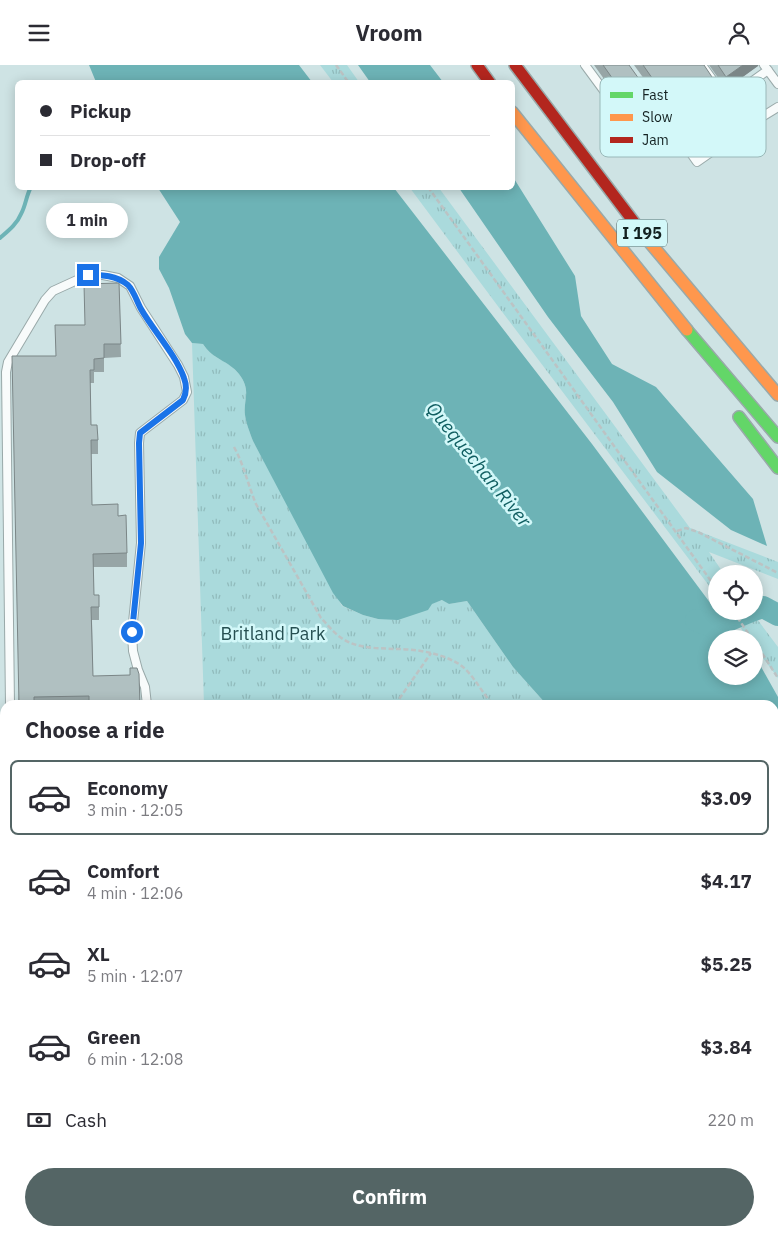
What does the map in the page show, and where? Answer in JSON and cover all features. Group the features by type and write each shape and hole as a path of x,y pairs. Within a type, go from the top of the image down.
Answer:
{"main road":[{"path":"477,65 488,80"},
{"name":"I 195","path":"514,65 642,232 778,395"},
{"name":"I 195","path":"515,116 644,278 778,437"},
{"path":"644,278 705,368"},
{"path":"732,406 778,468"}],"lane":[{"path":"585,65 600,85"},
{"path":"702,65 711,77"},
{"path":"755,77 766,68 778,84"},
{"path":"766,114 778,107"},
{"path":"694,157 697,162 704,157"},
{"path":"10,700 6,372 8,363 45,300 53,291 88,275 118,278 130,286 140,308 178,365 184,377 187,392 183,400 140,433 141,543 133,651 145,687 146,700"}],"path":[{"path":"336,65 347,80"},
{"path":"430,190 677,531 708,577"},
{"path":"234,447 242,462 248,486 256,504 316,610 326,624 341,638 356,645 372,648 415,650 430,653 459,664 470,674 490,700"},
{"path":"677,531 686,528 698,532 720,545 778,573"},
{"path":"399,700 430,653"},
{"path":"763,655 778,678"}],"green space":[{"path":"320,65 347,65 358,80 331,80"},
{"path":"411,190 440,190 690,528 778,562 778,579 763,573 763,565 742,565 709,552 718,565 708,565 708,584"},
{"name":"Britland Park","path":"192,343 203,344 211,353 235,369 243,380 246,390 246,418 253,441 342,606 378,619 443,600 449,604 467,601 513,667 543,700 204,700"},
{"path":"735,620 758,620 778,647 778,678 763,658 763,630 742,630"}],"water":[{"path":"89,65 299,65 310,80 95,80"},
{"path":"358,65 430,65 441,80 369,80"},
{"path":"515,180 575,276 581,316 612,364 656,387 753,499 767,546 731,530 657,472 613,402 548,317 460,190 515,190"},
{"path":"159,190 396,190 592,444 708,600 708,620 723,620 730,630 708,630 708,685 763,685 763,670 778,700 543,700 513,667 467,601 449,604 442,600 432,604 428,610 398,620 378,619 343,606 333,593 253,441 246,418 246,390 243,380 235,369 211,353 203,344 192,343 185,334 169,288 159,269 159,257 180,222"}],"building":[{"path":"603,65 629,65 638,77 611,77"},
{"path":"643,65 704,65 712,77 651,77"},
{"path":"718,65 743,65 726,77"},
{"path":"119,283 121,344 104,344 104,358 94,359 94,370 90,370 91,425 97,425 98,440 91,440 92,505 118,504 118,516 126,515 127,553 93,554 94,595 99,595 99,607 91,607 93,676 130,675 130,668 137,668 140,700 89,700 89,696 34,697 34,700 19,700 12,356 56,356 55,325 85,325 84,284"}],"waterway":[{"path":"0,238 19,218 30,190"},
{"name":"Quequechan River","path":"763,607 778,615"},
{"name":"Quequechan River","path":"696,620 713,627 730,620"}],"traffic: fast":[{"path":"687,330 778,437"},
{"path":"739,417 778,468"}],"traffic: slow":[{"path":"515,116 687,330"},
{"path":"646,238 778,395"}],"traffic: jam":[{"path":"477,65 488,80"},
{"path":"515,65 646,238"}],"route":[{"path":"88,275 118,278 130,286 140,308 178,365 184,377 187,392 183,400 140,433 141,543 132,632"}]}
